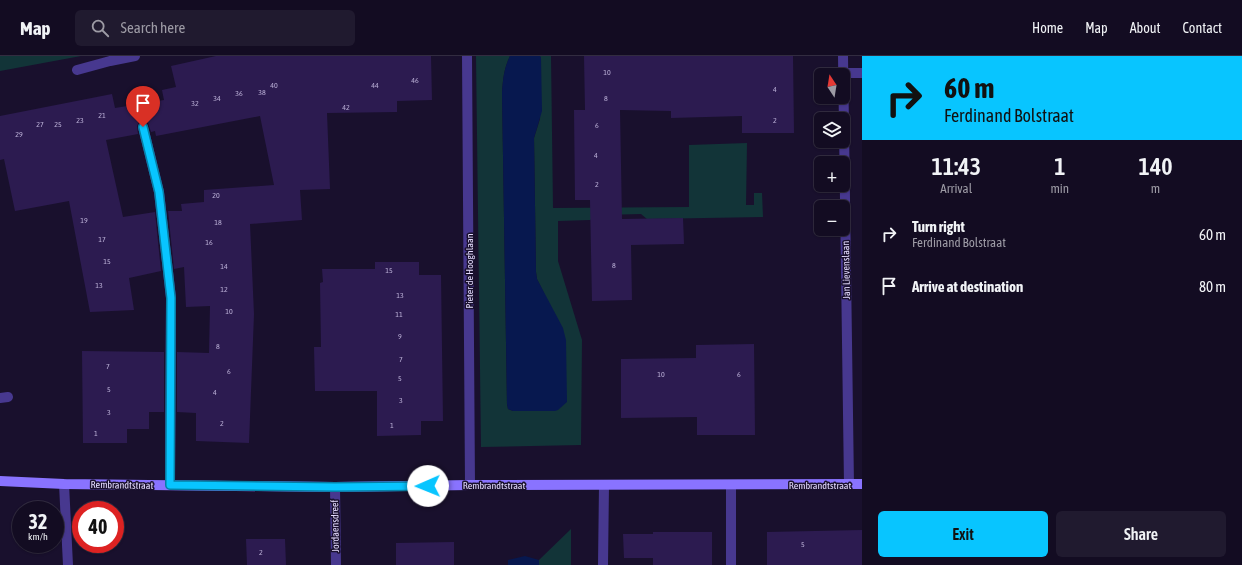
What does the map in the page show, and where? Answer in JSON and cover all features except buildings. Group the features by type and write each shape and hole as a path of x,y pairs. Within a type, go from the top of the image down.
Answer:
{"street":[{"path":"77,70 109,58 135,56"},
{"name":"Pieter de Hooghlaan","path":"467,56 470,485"},
{"name":"Jan Lievenslaan","path":"843,56 844,68"},
{"path":"850,73 862,73"},
{"name":"Jan Lievenslaan","path":"844,104 849,485"},
{"path":"143,127 159,192 171,298 170,485"},
{"name":"Rembrandtstraat","path":"0,481 64,484 335,487 470,485 862,484"},
{"path":"64,484 68,565"},
{"path":"603,565 604,485"},
{"path":"731,485 731,565"},
{"name":"Jordaensdreef","path":"335,487 336,565"}],"green space":[{"path":"0,56 81,56 0,71"},
{"path":"476,56 510,56 504,74 502,93 508,409 513,411 558,410 544,293 537,279 536,272 534,138 540,119 540,56 551,56 553,208 689,207 689,145 747,143 746,205 754,205 754,193 762,193 763,217 647,219 641,214 601,215 590,220 558,221 558,261 582,340 581,445 481,447"},
{"path":"571,529 571,565 539,565 539,560"}],"shaded area":[{"path":"510,56 540,56 541,58 542,111 534,138 536,272 537,279 563,328 566,340 567,402 555,411 513,411 508,409 507,404 502,93 504,74"},
{"path":"525,556 539,560 539,565 508,565 508,560"}],"route":[{"path":"143,127 159,192 171,298 170,485 335,487 428,486"}]}
